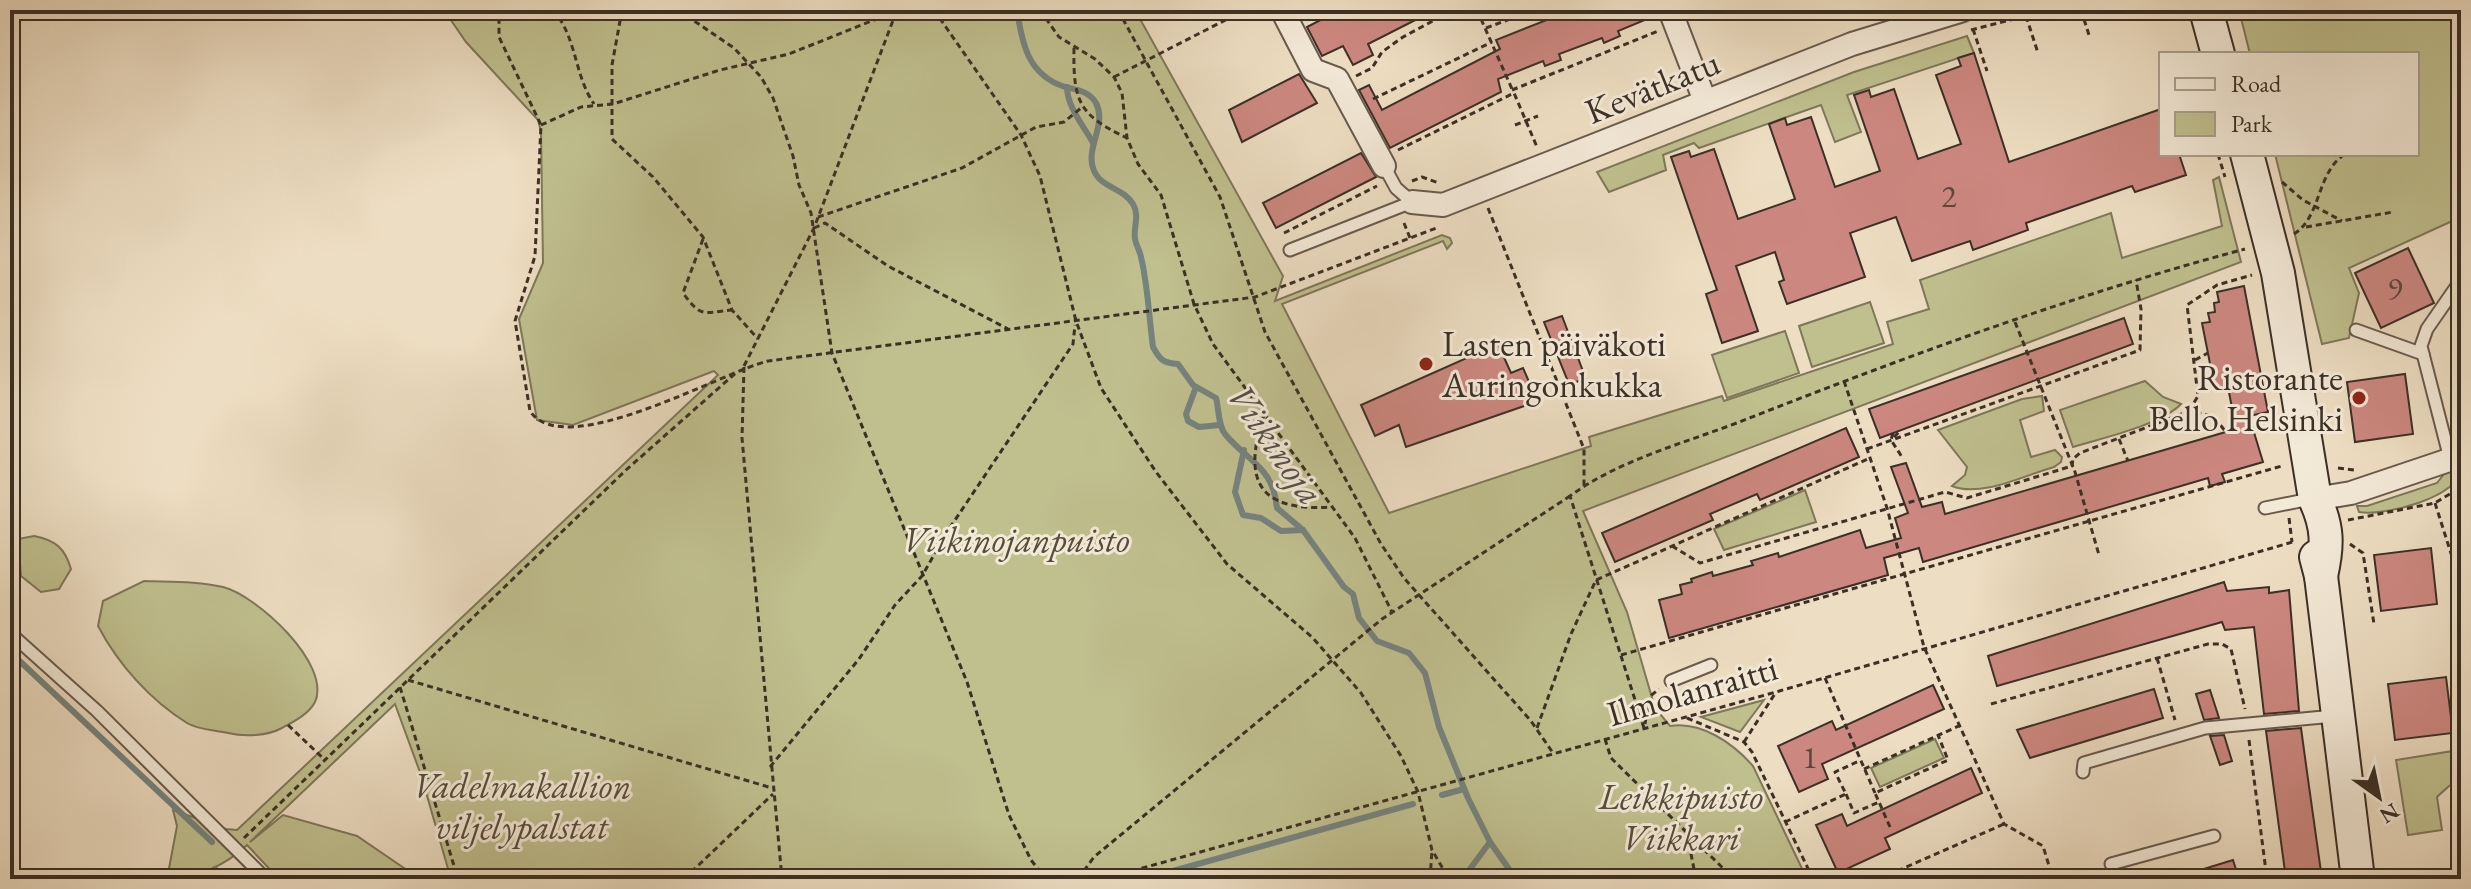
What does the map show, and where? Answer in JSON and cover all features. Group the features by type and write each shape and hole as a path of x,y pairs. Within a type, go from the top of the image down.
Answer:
{"street":[{"path":"1282,10 1313,70 1337,79 1385,168"},
{"path":"2206,10 2217,52"},
{"path":"1672,17 1705,101"},
{"name":"Kevätkatu","path":"1412,202 1443,205 1852,44 1968,20"},
{"path":"2248,156 2278,273 2315,499 2327,536 2321,576 2358,879"},
{"path":"2315,499 2344,495 2455,458"}],"lane":[{"path":"10,48 10,92"},
{"path":"1290,250 1412,202 1385,168"},
{"path":"2455,458 2421,346 2427,329 2461,280"},
{"path":"2356,330 2423,354"},
{"path":"2265,508 2315,499"},
{"path":"10,633 97,711 266,879"},
{"path":"1671,681 1711,665"},
{"path":"2083,772 2084,763 2205,728 2338,716"},
{"path":"2111,864 2214,836"}],"path":[{"path":"505,10 499,17 499,37 541,125 535,256 515,321 530,411 537,421 553,428 593,423 690,393 744,367 1255,297 1410,238"},
{"path":"553,10 572,45 582,86 595,106"},
{"path":"622,10 612,65 612,139 653,177 703,237 732,310 758,339"},
{"path":"678,10 734,48 773,98 814,228 832,353 967,682 1009,815 1031,860 1046,879"},
{"path":"934,10 1021,135 1040,176 1076,321 1101,388 1156,472 1227,564 1313,638 1361,693 1383,724 1418,792 1428,824 1432,850 1430,879"},
{"path":"1040,10 1059,37 1095,59 1114,77 1122,93 1127,138 1138,164 1161,195 1194,304 1213,344 1355,538 1392,612"},
{"path":"1118,10 1220,197 1265,332 1329,443 1381,544 1418,593 1537,729 1553,754"},
{"path":"1114,77 1245,10"},
{"path":"1340,84 1372,68 1382,52 1440,17 1444,10"},
{"path":"1477,10 1540,154"},
{"path":"1486,28 1534,10"},
{"path":"1284,233 1513,91 1672,17 1710,10"},
{"path":"2081,10 2089,35"},
{"path":"541,125 581,107 613,104 720,70 750,65 867,26 896,11"},
{"path":"233,849 626,470 744,367 814,228 896,11"},
{"path":"2026,16 2038,53"},
{"path":"1968,20 1987,71"},
{"path":"1353,109 1492,42"},
{"path":"1074,48 1073,73 1081,108 1103,127 1127,138"},
{"path":"818,217 893,195 962,168 1016,142 1021,135 1064,122 1081,108"},
{"path":"1515,125 1538,116"},
{"path":"2219,156 2226,180"},
{"path":"2306,227 2332,162 2342,156"},
{"path":"2277,178 2314,206 2342,221"},
{"path":"1488,208 1584,449 1584,486"},
{"path":"2292,235 2306,227 2393,212"},
{"path":"814,228 825,223 888,266 1009,330"},
{"path":"703,237 683,293 696,311 706,314 732,310"},
{"path":"1078,879 1094,857 1382,619 1584,486 1844,381 2136,278 2246,249 2252,278 2217,285 2196,296 2187,305 2198,396 2189,411"},
{"path":"1867,449 2140,350 2141,309 2136,278"},
{"path":"770,767 859,659 895,605 922,576 947,532 1073,344 1076,321"},
{"path":"2015,321 2072,466 2099,555"},
{"path":"2194,364 2199,355 2208,353"},
{"path":"744,367 742,438 782,879"},
{"path":"1844,381 1887,508 1924,647 2004,824 2043,846 2053,879"},
{"path":"2072,466 2073,459 2080,453 2189,411 2213,416 2226,432"},
{"path":"1264,414 1257,437 1257,482 1268,497 1289,505 1331,507"},
{"path":"1891,440 1901,430"},
{"path":"1893,433 1891,440 1902,457"},
{"path":"2119,439 2128,461"},
{"path":"1537,729 1571,634 1596,580 1870,458"},
{"path":"1672,546 1700,563 1945,492 1967,498 2072,466"},
{"path":"1621,655 2282,466"},
{"path":"2348,520 2435,503 2461,487"},
{"path":"1570,496 1644,728"},
{"path":"2435,503 2461,585"},
{"name":"Ilmolanraitti","path":"1103,879 1776,692 2292,541"},
{"path":"2342,545 2350,544 2363,553 2374,624"},
{"path":"1991,704 2208,644 2222,644 2231,649 2247,723 2267,879"},
{"path":"2157,658 2180,735"},
{"path":"1825,678 1890,827"},
{"path":"407,680 772,788"},
{"path":"1644,728 1649,697 1671,681"},
{"path":"400,686 458,879"},
{"path":"1744,742 1776,692"},
{"path":"1685,717 1744,742 1763,771 1813,879"},
{"path":"288,725 325,760"},
{"path":"1864,769 1961,725"},
{"path":"1875,793 1948,760 1938,735"},
{"path":"1605,739 1611,758 1734,879"},
{"path":"1860,761 1835,772 1854,813 1879,802"},
{"path":"684,879 773,794"},
{"path":"1785,822 1846,794"},
{"path":"1418,827 1428,824"},
{"path":"1879,879 2004,824"},
{"path":"1687,834 1696,879"},
{"path":"1432,850 1449,879"}],"green space":[{"name":"Viikinojanpuisto","path":"444,10 1135,10 1283,276 1275,301 1442,235 1450,238 1452,243 1447,249 1443,241 1282,304 1389,513 1591,446 1589,437 1722,396 1724,401 1893,344 1887,322 1929,309 1920,280 2111,213 2122,258 2222,226 2213,180 2219,177 2241,262 1583,511 1627,612 1655,708 1670,726 1705,730 1736,749 1753,766 1807,879 451,879 421,775 395,704 250,842 283,815 357,836 420,879 279,879 247,845 210,870 167,879 177,826 173,810 237,830 718,375 714,371 573,425 537,420 519,319 543,263 541,132 538,120 466,42"},
{"path":"2239,10 2461,10 2461,217 2349,268 2359,293 2349,338 2322,344 2275,156 2419,156 2419,52 2250,52"},
{"path":"1967,36 1974,53 1847,95 1861,132 1835,142 1821,105 1699,148 1694,143 1663,155 1666,170 1609,192 1597,172 1854,72"},
{"path":"1870,302 1884,343 1812,367 1799,326"},
{"path":"1785,331 1799,373 1727,398 1712,355"},
{"path":"2145,381 2163,397 2181,404 2172,412 2146,424 2073,447 2060,410"},
{"path":"2042,396 2044,411 2020,420 2031,457 2055,450 2062,457 2061,462 2003,484 1976,489 1952,486 1965,475 1967,467 1938,430 2022,399"},
{"path":"2460,468 2449,488 2419,503 2384,511 2359,512 2357,506 2367,506 2437,483 2444,474"},
{"path":"1805,490 1816,522 1724,550 1714,529"},
{"path":"34,536 53,543 66,556 71,569 59,589 41,592 21,576 18,539"},
{"path":"144,581 223,587 254,603 288,633 302,651 317,686 315,702 300,717 282,728 256,735 196,727 173,714 136,680 98,626 103,601"},
{"path":"1764,700 1740,732 1701,717"},
{"path":"1935,739 1944,758 1880,787 1871,768"},
{"path":"2459,750 2461,784 2449,786 2437,797 2442,830 2408,835 2396,760"}],"building":[{"path":"1356,10 1435,10 1368,44 1373,55 1353,65 1343,46 1322,56 1307,27 1334,13 1337,19"},
{"path":"1572,10 1656,10 1657,15 1618,31 1620,36 1604,43 1602,38 1559,54 1561,60 1545,66 1543,61 1498,79 1501,92 1390,148 1359,90 1369,85 1382,110 1500,49 1496,40"},
{"path":"1974,53 2009,162 2159,110 2159,156 2180,156 2186,175 2135,192 2132,186 2026,223 2028,230 1973,250 1970,241 1912,261 1896,217 1850,233 1865,277 1787,304 1779,282 1784,280 1775,252 1736,266 1758,331 1722,343 1706,294 1717,290 1671,157 1689,151 1691,157 1714,149 1738,219 1795,199 1769,124 1785,118 1787,125 1811,117 1835,187 1880,171 1854,95 1869,90 1871,97 1894,89 1918,159 1961,144 1936,75 1961,66 1958,58"},
{"path":"1299,74 1317,103 1242,142 1229,110"},
{"path":"1361,153 1376,177 1276,228 1263,203"},
{"path":"2408,248 2434,303 2381,328 2355,273"},
{"path":"2244,286 2268,412 2249,416 2263,462 2222,474 2225,482 2210,486 2208,478 1923,562 1919,548 1884,558 1888,575 1669,638 1659,600 1682,594 1680,585 1692,582 1691,579 1753,565 1751,561 1778,553 1779,557 1860,530 1866,548 1901,538 1895,518 1908,513 1891,467 1906,463 1922,507 1942,502 1945,514 2236,429 2228,387 2215,389 2202,323 2210,322 2208,313 2215,312 2214,303 2219,302 2217,292"},
{"path":"1562,316 1586,379 1569,384 1544,322"},
{"path":"2124,318 2133,344 1880,438 1869,409"},
{"path":"1498,344 1511,373 1523,368 1530,384 1524,387 1530,404 1406,447 1399,425 1375,436 1361,405"},
{"path":"2405,374 2413,434 2355,442 2347,382"},
{"path":"1846,428 1859,457 1760,500 1757,494 1710,514 1713,520 1615,562 1602,533"},
{"path":"2431,548 2437,604 2381,611 2374,555"},
{"path":"2224,582 2227,591 2269,587 2269,593 2289,590 2299,711 2264,714 2254,627 2225,630 2222,622 1997,686 1988,656"},
{"path":"2446,677 2453,733 2395,740 2388,684"},
{"path":"1933,685 1944,709 1822,764 1828,779 1799,792 1778,746 1832,721 1836,730"},
{"path":"2154,689 2163,718 2030,758 2017,730"},
{"path":"2210,690 2219,718 2204,720 2196,694"},
{"path":"2301,728 2322,879 2286,879 2266,731"},
{"path":"2224,735 2232,761 2220,765 2210,736"},
{"path":"1971,768 1982,793 1885,838 1890,849 1838,873 1816,825 1842,814 1847,826"},
{"path":"2233,860 2239,879 2184,879 2184,875"}],"waterway":[{"name":"Viikinoja","path":"1017,10 1021,35 1035,66 1053,82 1086,93 1096,103 1099,119 1092,152 1093,168 1100,180 1129,198 1135,208 1135,239 1143,268 1155,351 1165,362 1178,364 1193,385 1216,398 1225,434 1265,474 1275,494 1277,508 1303,530 1344,587 1353,594 1359,618 1377,641 1409,653 1425,673 1439,727 1468,798 1490,842 1516,879"},
{"path":"1067,87 1073,109 1093,143"},
{"path":"1196,387 1186,414 1188,421 1199,427 1220,425"},
{"path":"1244,450 1235,492 1243,515 1261,518 1281,531 1303,530"},
{"path":"10,652 212,842"},
{"path":"1442,795 1464,789"},
{"path":"1144,879 1413,804"},
{"path":"1467,873 1490,842"},
{"path":"204,879 215,869"}],"place":[{"name":"Lasten päiväkoti Auringonkukka","path":"1426,364"},
{"name":"Ristorante Bello Helsinki","path":"2359,398"}],"park label":[{"name":"Vadelmakallion viljelypalstat","path":"522,806"},
{"name":"Leikkipuisto Viikkari","path":"1681,816"}]}
